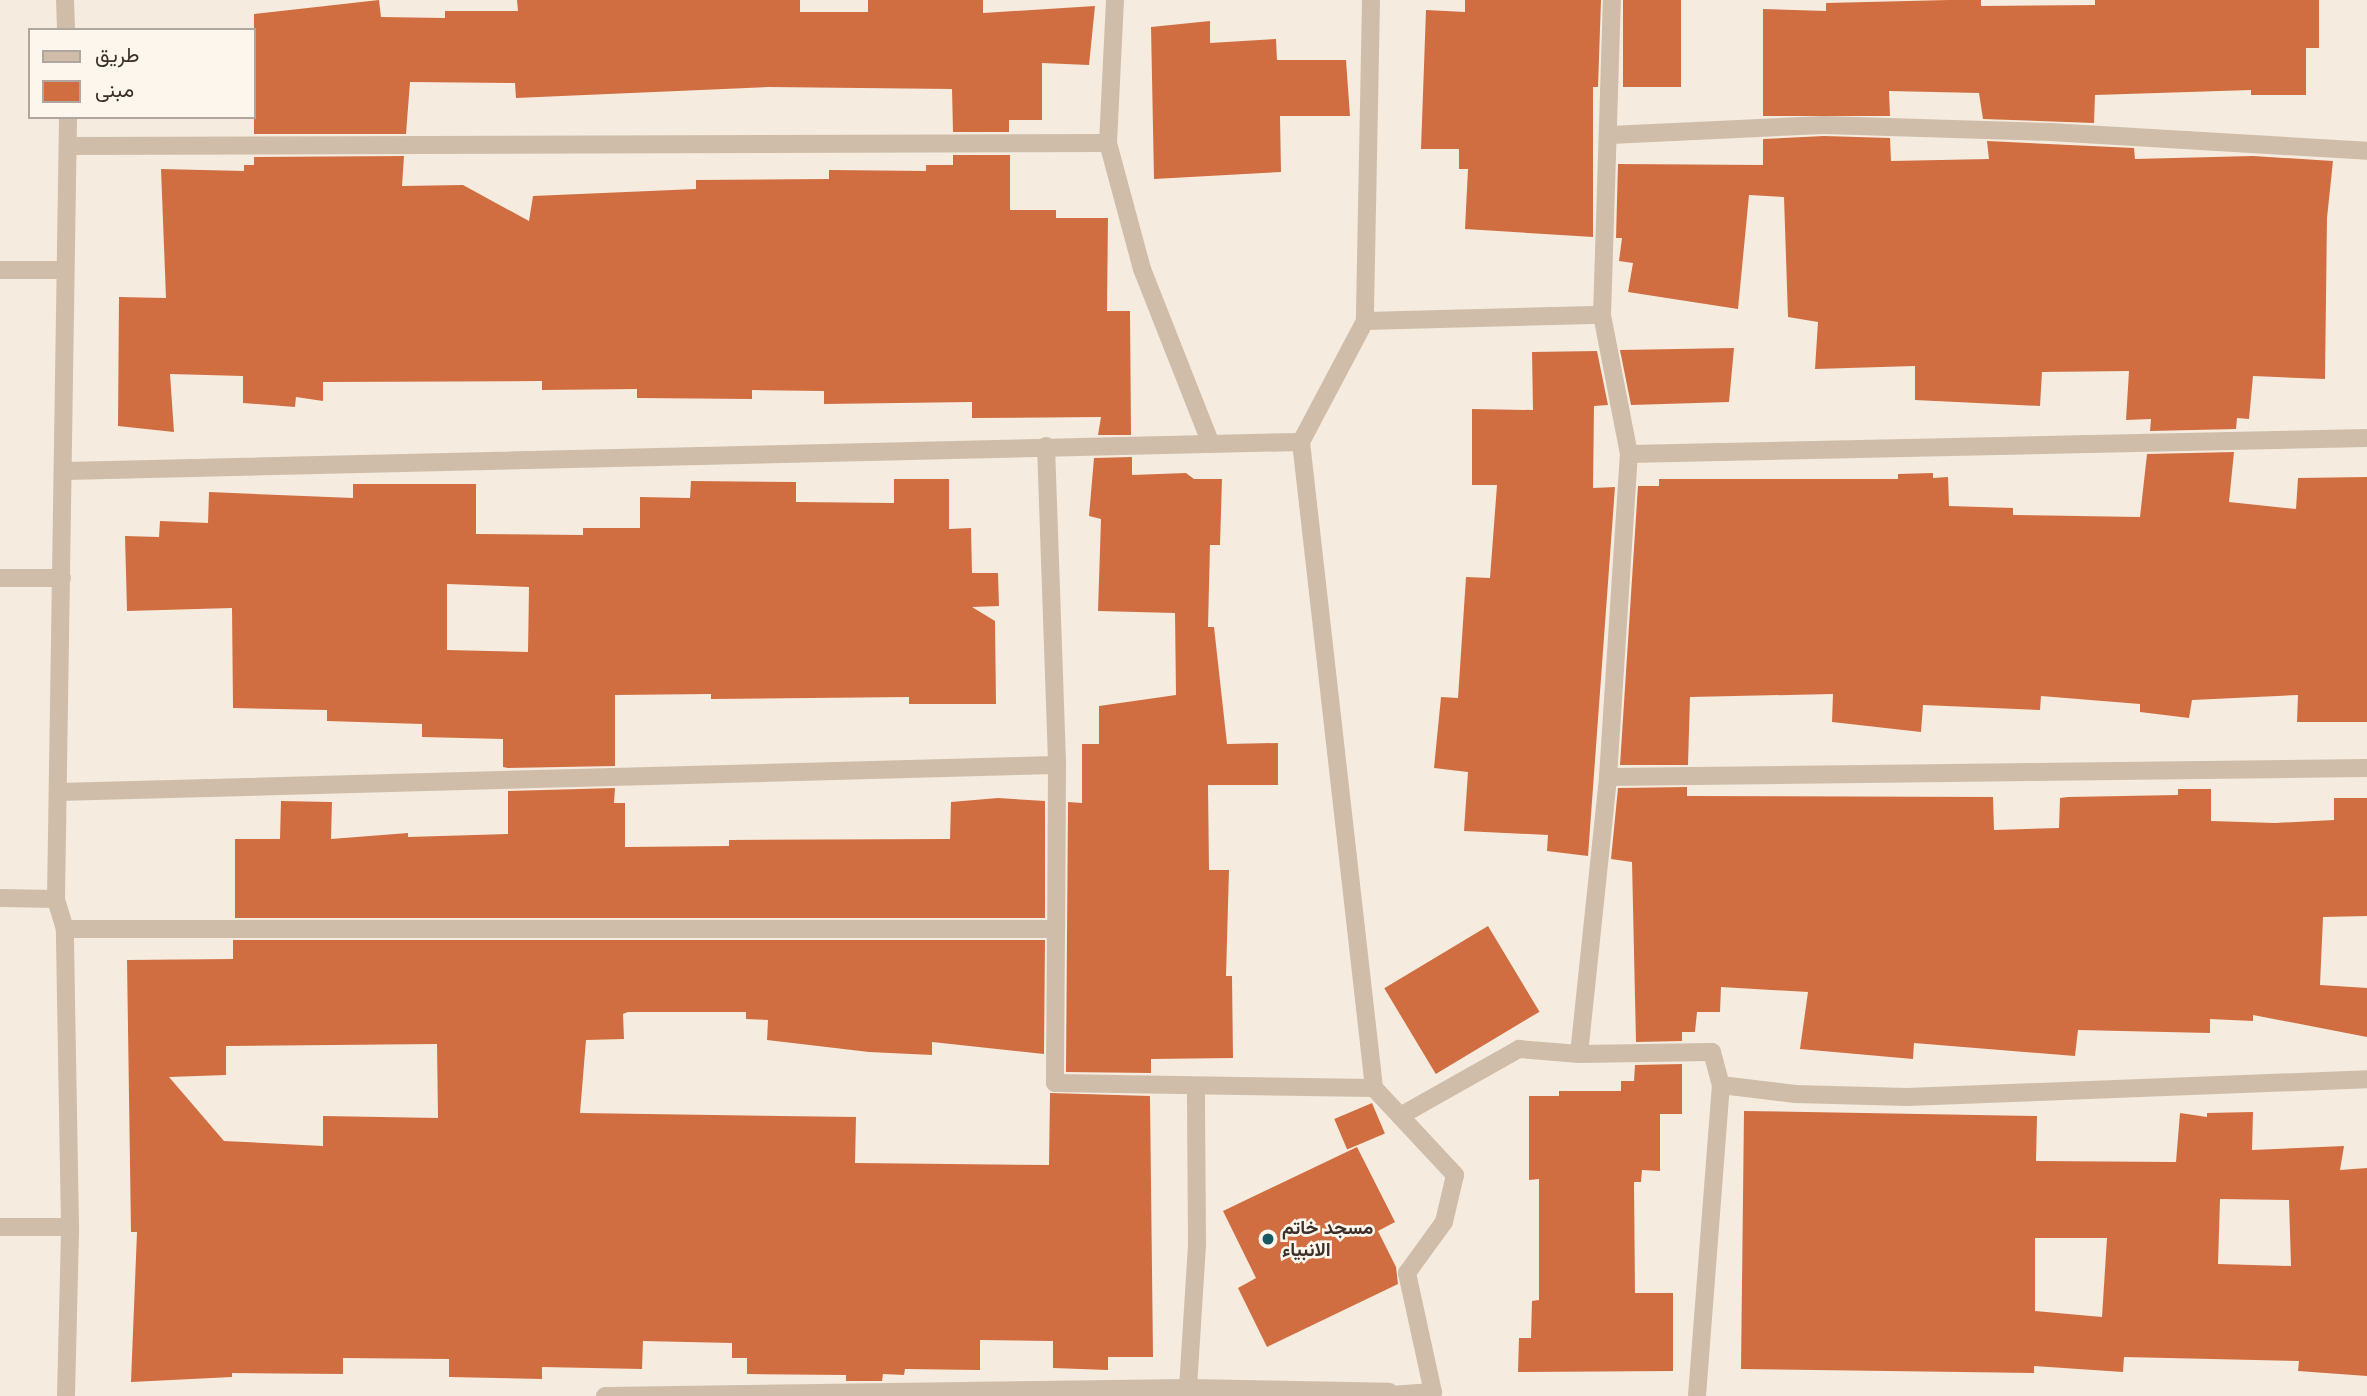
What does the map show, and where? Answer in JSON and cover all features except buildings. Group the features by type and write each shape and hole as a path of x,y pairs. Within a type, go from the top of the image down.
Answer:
{"street":[{"path":"65,0 66,28"},
{"path":"1115,0 1108,143 1142,269 1210,442"},
{"path":"1370,0 1365,321 1301,442 1374,1088 1455,1175 1444,1222 1407,1273 1439,1394"},
{"path":"1579,1054 1608,777 1629,454 1602,315 1610,135 1612,0"},
{"path":"66,1396 70,1227 65,929 57,899 66,471 65,270 68,119"},
{"path":"1610,135 1824,125 2050,132 2367,151"},
{"path":"68,146 1108,143"},
{"path":"0,270 65,270"},
{"path":"1365,321 1602,315"},
{"path":"1629,454 2367,438"},
{"path":"66,471 1210,442 1301,442"},
{"path":"1046,446 1057,765 1055,1083 1374,1088"},
{"path":"0,578 62,578"},
{"path":"58,792 1057,765"},
{"path":"1608,777 2367,768"},
{"path":"0,898 57,899"},
{"path":"65,929 1056,929"},
{"path":"1400,1116 1519,1049 1579,1054 1712,1052 1721,1085 1697,1396"},
{"path":"1721,1085 1795,1094 1907,1097 2367,1079"},
{"path":"1188,1388 1196,1243 1196,1087"},
{"path":"0,1227 70,1227"},
{"path":"605,1396 1188,1388 1214,1393 1439,1394"},
{"path":"1376,1396 1439,1394"}],"place":[{"name":"مسجد خاتم الانبياء","path":"1268,1239"}]}
